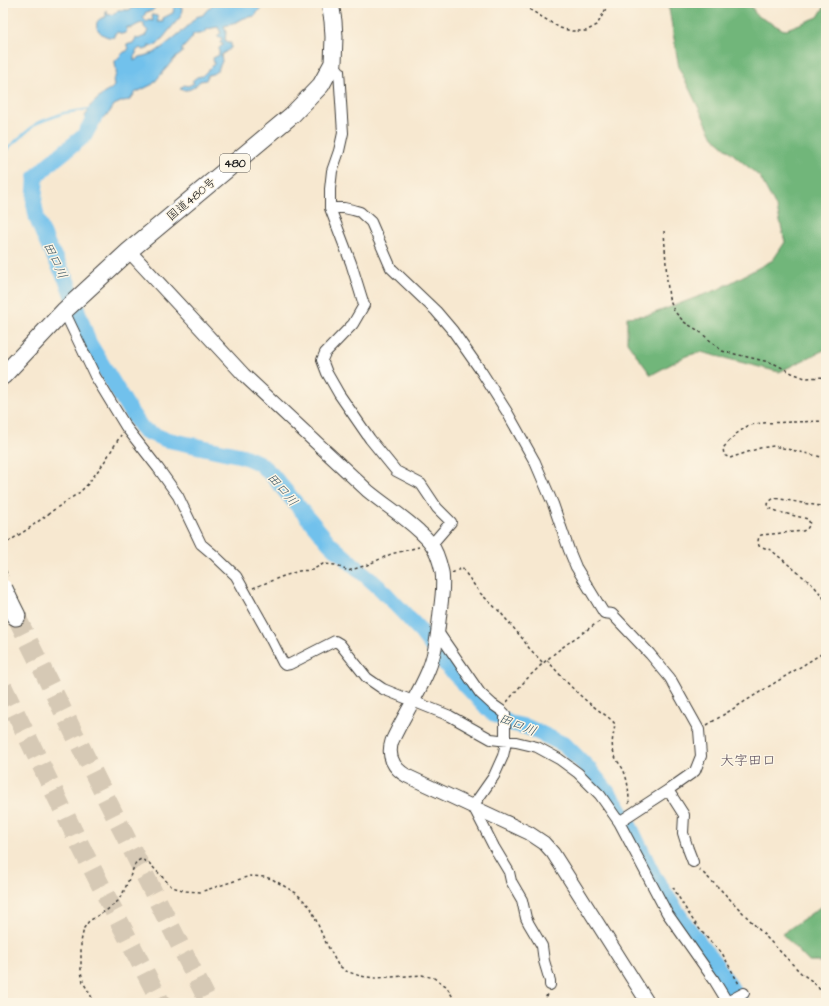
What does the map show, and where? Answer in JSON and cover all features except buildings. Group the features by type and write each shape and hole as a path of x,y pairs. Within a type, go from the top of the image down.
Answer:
{"highway":[{"name":"国道480号","path":"3,376 66,310 130,251 292,115 321,85 333,63 334,38 330,3"}],"street":[{"path":"333,63 339,71 343,133 332,171 330,208 351,263 364,305 353,324 325,353 322,360 327,373 339,394 370,439 396,471 422,484 437,508 451,522 431,543"},
{"path":"330,208 344,208 360,212 371,222 391,268 436,311 477,365 507,412 535,462 550,498 568,550 576,567 604,613 612,614 650,654 670,678 699,730 701,756 695,771 619,822"},
{"path":"130,251 224,354 260,391 368,492 402,517 424,535 431,543 438,557 442,576 442,599 437,638 430,667 395,735 390,748 391,758 395,766 407,776 473,806 539,839 548,848 648,1003"},
{"path":"66,310 95,376 126,427 178,496 201,544 236,576 283,663 285,665 290,664 335,641 340,644 367,678 383,689 450,716 491,739 505,736 516,742 537,747 559,759 578,773 600,796 619,822 668,913 728,1002 743,993"},
{"path":"437,638 474,685 503,713 505,736 503,756 494,776 473,806"},
{"path":"668,790 684,815 683,833 688,850 694,862"},
{"path":"473,806 509,872 511,881 522,900 526,918 542,946 550,985"}],"path":[{"path":"519,3 560,28 572,31 586,31 597,25 609,3"},
{"path":"664,230 669,298 674,310 684,322 699,331 722,351 773,363 805,378 826,377"},
{"path":"826,421 761,423 749,425 736,434 723,448 724,455 730,458 760,448 774,446 826,458"},
{"path":"3,545 84,489 126,427"},
{"path":"826,507 774,498 770,500 768,504 769,508 808,519 810,524 808,529 803,531 761,536 758,542 759,546 771,550 814,586 826,603"},
{"path":"244,592 281,576 299,571 312,570 323,564 335,565 348,571 391,554 431,543"},
{"path":"442,576 462,568 480,593 500,612 543,663"},
{"path":"503,713 522,684 546,660 576,637 612,614"},
{"path":"699,730 826,651"},
{"path":"546,660 593,707 615,724 612,738 614,753 624,770 628,783 629,806 633,812"},
{"path":"826,806 826,820"},
{"path":"95,1003 83,982 81,971 81,942 84,928 90,921 118,901 124,891 136,862 141,859 149,863 172,887 186,891 200,892 250,876 272,879 296,893 311,908 324,939 338,965 346,971 360,976 375,978 422,975 434,978 446,986 454,999 454,1003"},
{"path":"694,862 701,871 801,973 818,987 826,1000"},
{"path":"673,887 688,912 709,940 722,953 743,993"}],"green space":[{"path":"668,3 750,3 756,15 784,30 818,17 826,4 826,349 779,372 701,352 686,356 651,375 627,342 627,317 649,315 719,289 773,260 785,242 777,209 760,177 713,137 679,68"},
{"path":"826,903 826,962 809,962 782,934"}],"water":[{"path":"151,3 155,4 154,9 146,12 143,18 147,22 149,20 153,21 152,15 157,16 157,22 163,22 163,18 173,13 173,3 179,3 180,7 182,8 181,16 157,45 149,45 149,48 144,50 140,48 136,51 134,61 140,57 154,53 164,46 186,28 196,17 203,15 214,3 268,3 259,10 255,16 244,18 233,24 224,26 226,32 225,40 227,43 231,43 231,48 221,55 222,61 219,68 216,72 208,75 206,80 200,81 189,90 180,89 184,85 188,86 194,83 192,81 197,77 202,76 214,64 213,58 219,55 219,48 224,44 220,43 222,38 217,36 221,33 218,27 207,29 201,34 193,34 192,38 182,49 182,53 174,59 153,84 135,93 130,100 114,105 104,118 101,116 98,118 100,123 92,132 89,131 85,116 88,112 88,108 114,86 113,80 116,73 115,61 127,51 129,48 126,45 133,43 136,38 138,39 145,36 148,31 144,27 144,23 142,23 131,28 127,27 125,33 122,34 118,32 114,34 115,37 110,37 101,33 98,29 97,22 106,17 106,10 108,15 114,14 118,10 129,10 133,7 148,6"}],"waterway":[{"path":"3,154 37,123 64,113 90,109"},
{"name":"田口川","path":"99,109 84,136 49,164 36,177 34,203 37,219 47,243 67,281 89,343 143,430 164,439 243,456 259,463 271,474 330,544 381,589 418,628 446,665 491,712 509,723 527,727 565,745 589,769 617,804 653,875 685,924 717,966 741,1003"}],"tunnel":[{"path":"16,616 209,1003"},
{"path":"3,687 79,843 161,1003"}],"district":[{"name":"大字田口","path":"748,760"}]}
